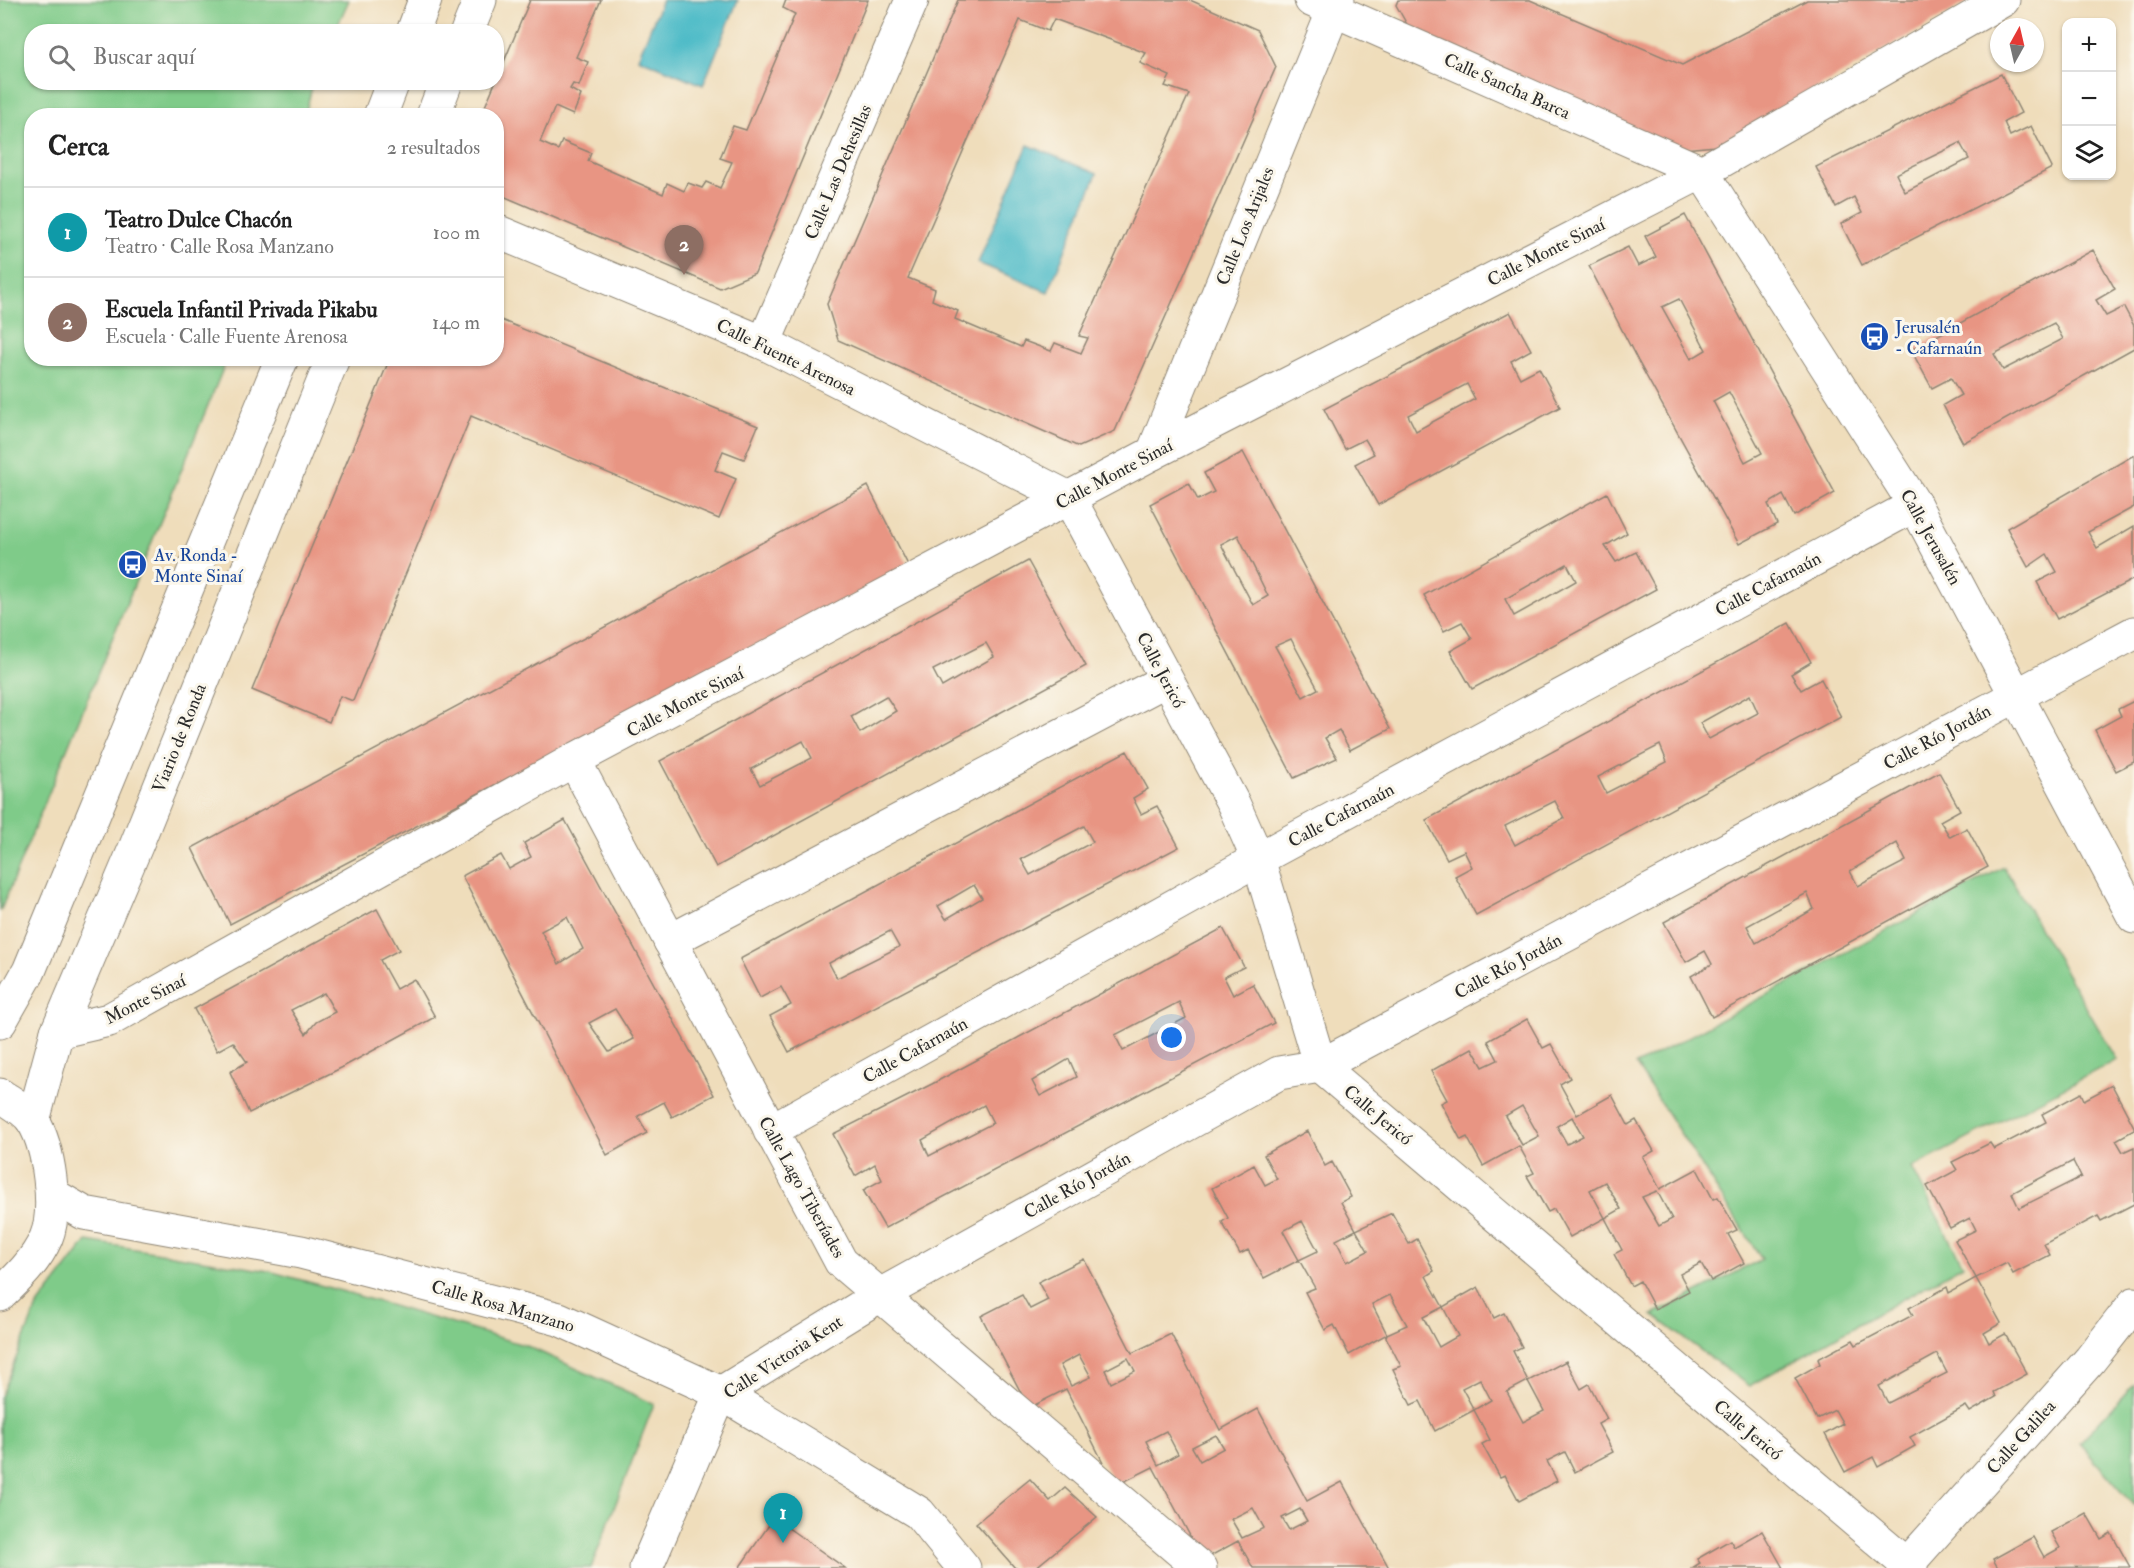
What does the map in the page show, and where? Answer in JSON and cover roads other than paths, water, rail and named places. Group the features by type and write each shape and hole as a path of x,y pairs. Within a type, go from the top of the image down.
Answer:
{"street":[{"path":"416,24 425,0"},
{"path":"470,24 480,0"},
{"name":"Calle Las Dehesillas","path":"764,343 912,0"},
{"name":"Calle Monte Sinaí","path":"228,954 574,760 1153,453 1702,172 2003,0"},
{"name":"Calle Sancha Barca","path":"1328,3 1702,172"},
{"name":"Calle Los Arijales","path":"1153,453 1328,3"},
{"path":"383,108 390,90"},
{"path":"436,108 443,90"},
{"name":"Calle Jerusalén","path":"1702,172 1915,505 2134,917"},
{"name":"Calle Fuente Arenosa","path":"504,234 764,343 1068,498"},
{"path":"0,1022 29,971 279,366"},
{"name":"Viario de Ronda","path":"33,1120 57,1032 136,846 330,366"},
{"name":"Calle Jericó","path":"1068,498 1234,805 1258,859 1320,1066 1907,1567"},
{"name":"Calle Cafarnaún","path":"770,1131 1258,859 1915,505"},
{"name":"Calle Río Jordán","path":"882,1294 1279,1072 1320,1066 2134,633"},
{"path":"670,940 1167,680"},
{"name":"Calle Lago Tiberíades","path":"574,760 841,1262 882,1294 1200,1568"},
{"name":"Monte Sinaí","path":"57,1032 109,1020 228,954"},
{"path":"0,1095 33,1120 46,1160 53,1195 46,1237 27,1269 0,1295"},
{"name":"Calle Rosa Manzano","path":"53,1195 84,1213 301,1252 559,1319 721,1393 919,1513 964,1568"},
{"name":"Calle Victoria Kent","path":"646,1568 721,1393 882,1294"},
{"name":"Calle Galilea","path":"1907,1567 2090,1360 2134,1304"}],"water":[{"path":"662,0 738,0 703,85 638,58"},
{"path":"1028,145 1097,174 1048,292 978,263"}],"place":[{"name":"Escuela Infantil Privada Pikabu","path":"684,275"},
{"name":"Jerusalén - Cafarnaún","path":"1874,337"},
{"name":"Av. Ronda - Monte Sinaí","path":"133,565"},
{"name":"Teatro Dulce Chacón","path":"783,1543"}]}
